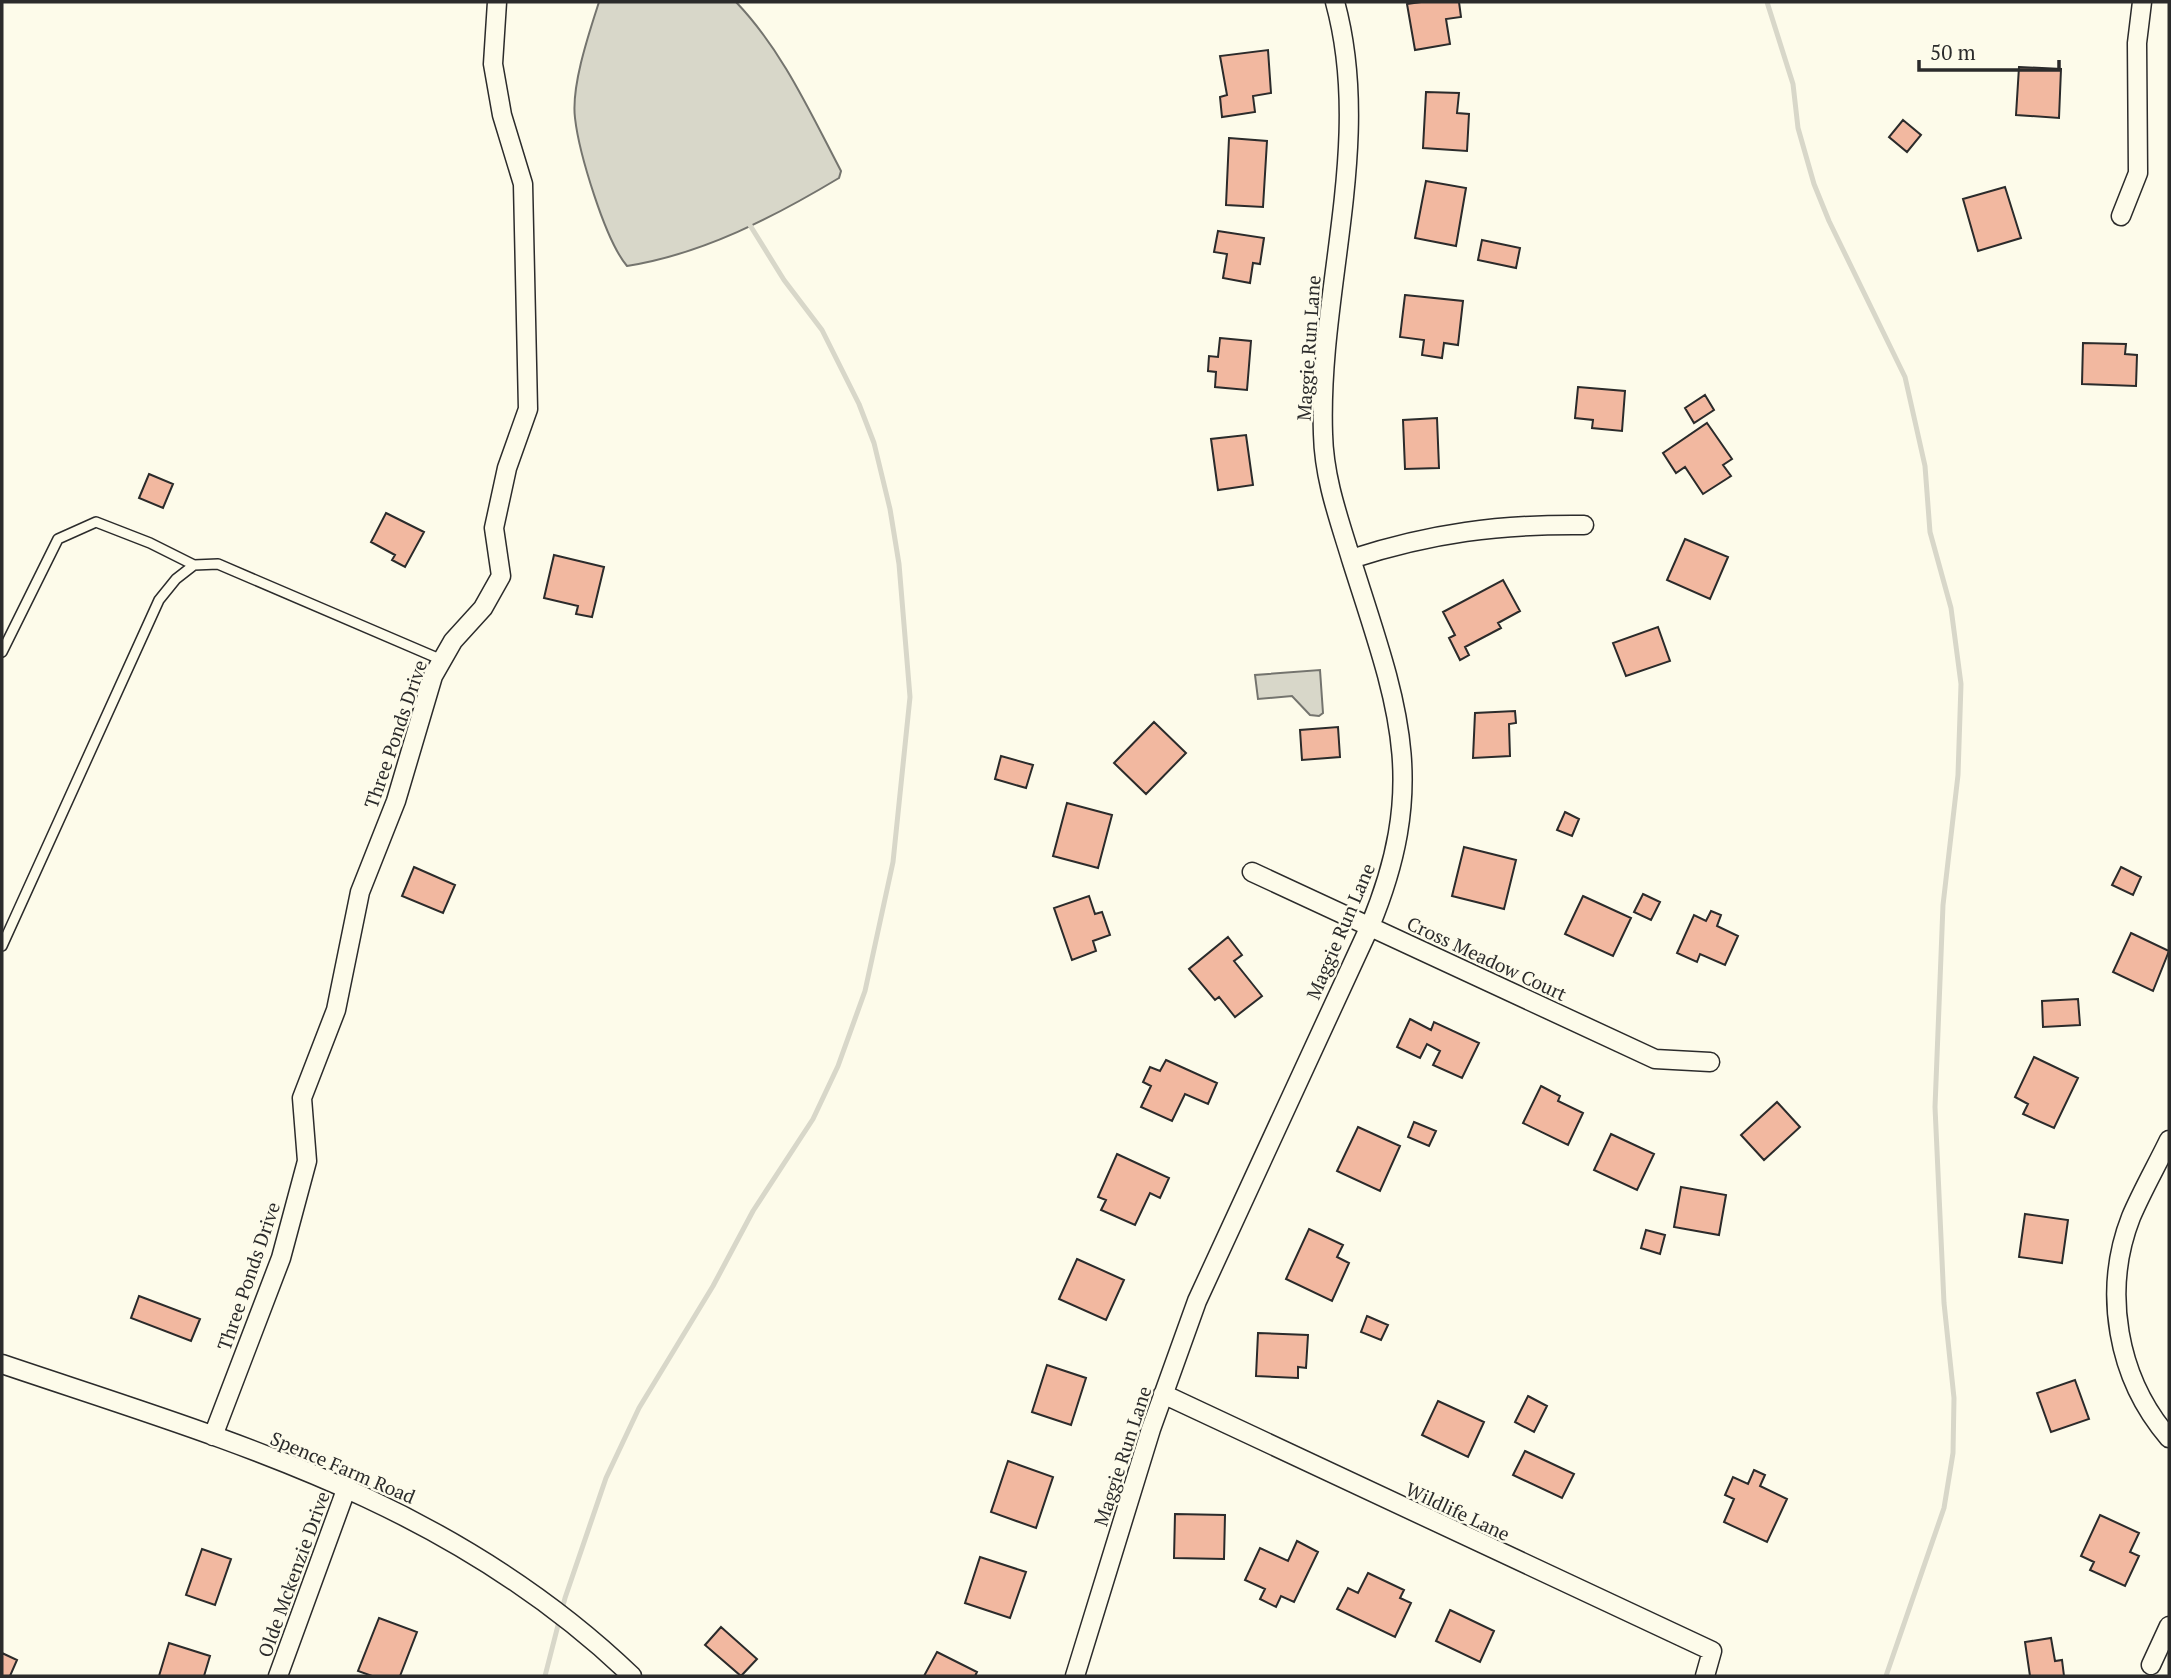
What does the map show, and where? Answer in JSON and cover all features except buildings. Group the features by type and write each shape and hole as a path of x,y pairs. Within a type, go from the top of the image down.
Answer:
{"street":[{"name":"Three Ponds Drive","path":"213,1436 281,1258 307,1161 302,1098 336,1010 360,892 396,801 433,676 453,641 483,608 501,576 494,528 507,468 528,409 523,184 502,115 493,64 497,2"},
{"name":"Maggie Run Lane","path":"1075,1676 1163,1394 1219,1250 1370,926 1387,885 1397,840 1404,760 1393,690 1331,496 1323,436 1326,355 1350,116 1345,43 1335,2"},
{"path":"2120,216 2138,173 2137,43 2142,2"},
{"path":"1351,559 1443,533 1546,525 1584,525"},
{"name":"Cross Meadow Court","path":"1252,872 1655,1059 1710,1062"},
{"path":"2169,1140 2131,1217 2116,1278 2116,1299 2118,1331 2132,1377 2146,1406 2169,1438"},
{"name":"Spence Farm Road","path":"2,1364 213,1436 347,1487 447,1537 523,1586 600,1646 632,1676"},
{"name":"Wildlife Lane","path":"1163,1394 1712,1651 1705,1676"},
{"name":"Olde Mckenzie Drive","path":"278,1676 347,1487"},
{"path":"2151,1665 2169,1626"}],"lane":[{"path":"2,652 58,539 96,522 150,543 194,565 218,564 442,660"},
{"path":"2,946 159,600 176,579 194,565"}],"shaded area":[{"path":"599,2 736,2 767,40 794,82 841,171 839,178 789,207 737,232 683,253 627,266 610,237 594,195 575,118 578,75"},
{"path":"1320,670 1323,713 1319,716 1310,715 1292,696 1258,699 1255,675"}],"waterway":[{"path":"1767,2 1793,84 1798,128 1814,184 1829,221 1905,377 1925,466 1930,532 1951,608 1961,684 1958,775 1943,905 1935,1107 1944,1303 1954,1398 1953,1453 1944,1508 1886,1676"},
{"path":"545,1676 565,1598 606,1478 639,1408 713,1286 753,1211 813,1119 838,1066 865,991 893,862 910,697 899,564 890,509 874,443 859,404 822,330 784,280 748,222"}]}
